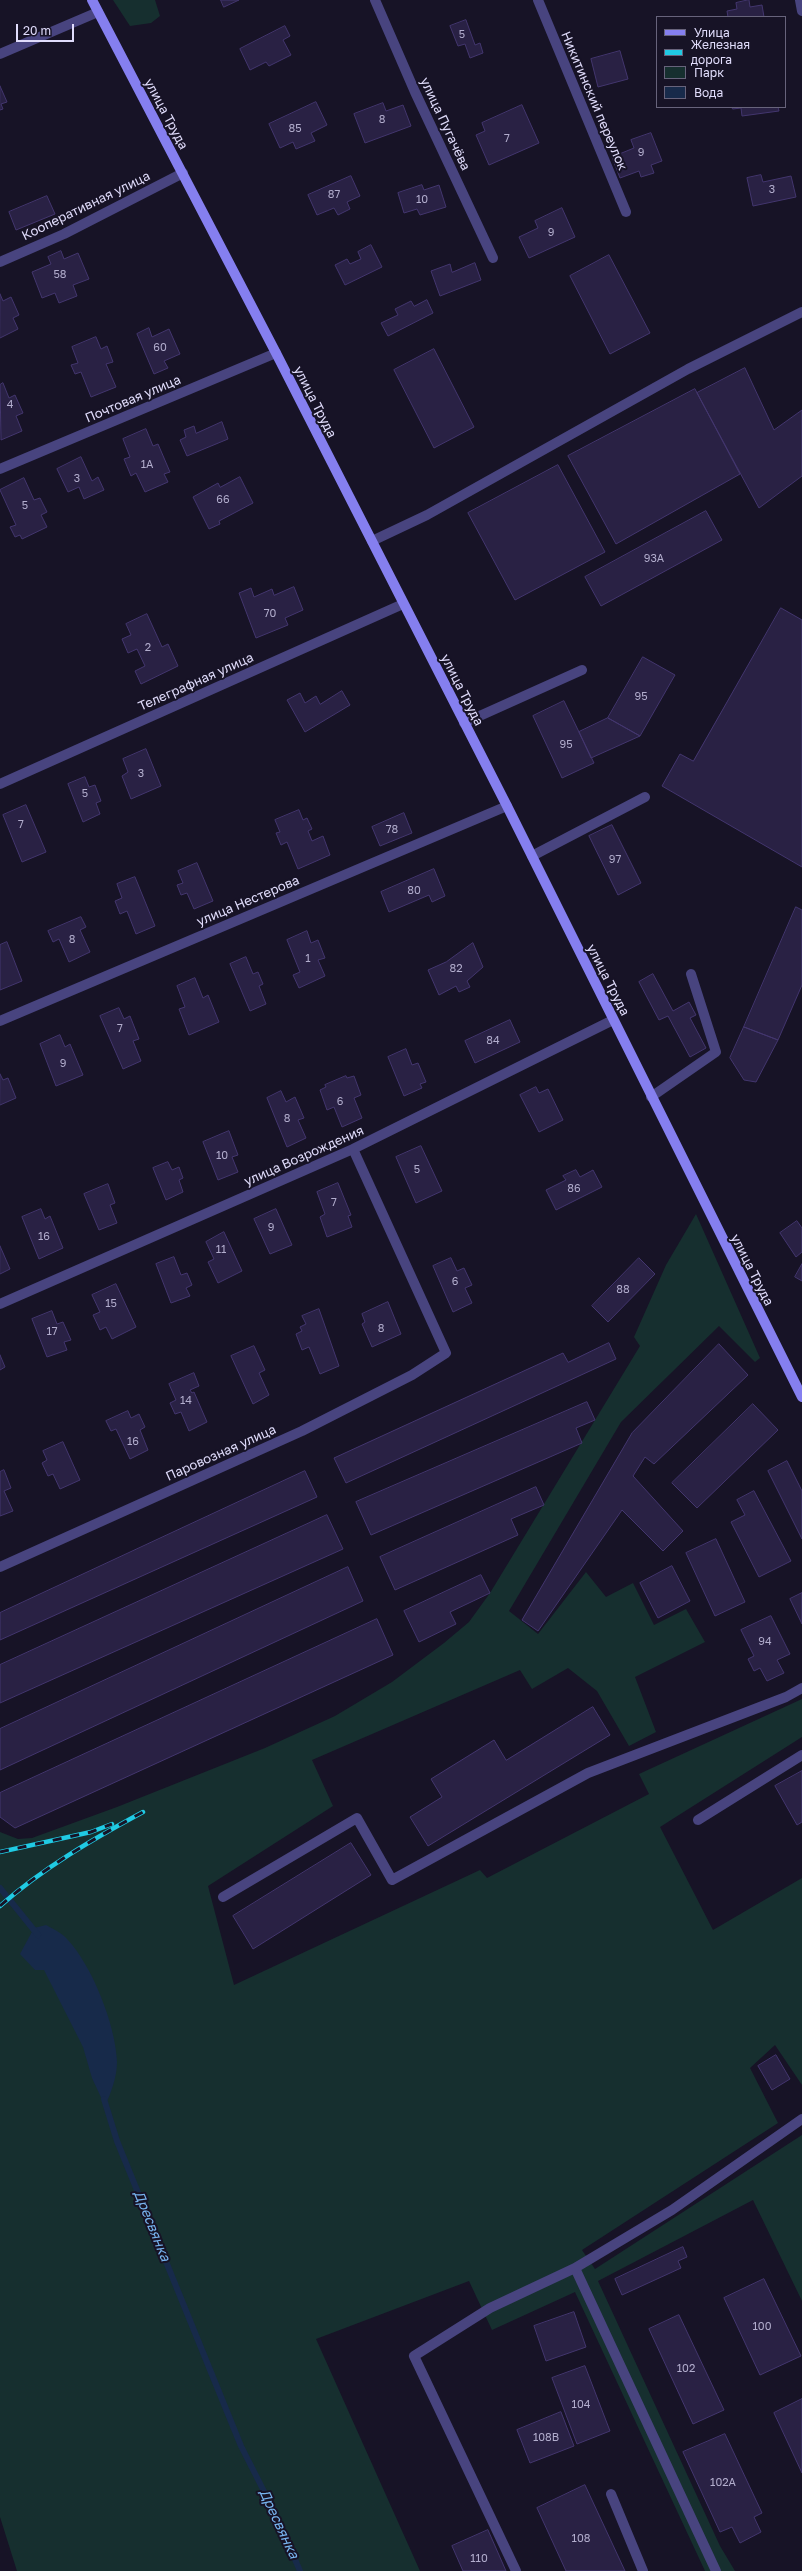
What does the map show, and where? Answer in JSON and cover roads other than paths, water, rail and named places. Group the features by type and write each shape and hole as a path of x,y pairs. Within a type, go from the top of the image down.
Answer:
{"street":[{"name":"улица Труда","path":"92,0 183,173 372,541 532,856 802,1397"},
{"name":"улица Пугачёва","path":"375,0 415,92 493,258"},
{"name":"Никитинский переулок","path":"538,0 626,212"},
{"path":"800,0 802,11"},
{"path":"0,54 98,12"},
{"name":"Кооперативная улица","path":"0,262 64,234 183,173"},
{"path":"372,541 427,515 688,369 802,312"},
{"name":"Почтовая улица","path":"0,470 276,353"},
{"name":"Телеграфная улица","path":"0,784 403,604"},
{"path":"464,723 582,670"},
{"path":"532,856 646,796"},
{"name":"улица Нестерова","path":"0,1021 506,806"},
{"path":"652,1097 716,1052 691,974"},
{"name":"улица Возрождения","path":"0,1304 353,1149 613,1020"},
{"name":"Паровозная улица","path":"0,1567 302,1431 412,1375 446,1353 353,1149"},
{"path":"223,1897 357,1818 392,1880 588,1773 786,1697 802,1688"},
{"path":"698,1820 802,1755"},
{"path":"516,2571 414,2356 490,2308 575,2268 672,2210 802,2119"},
{"path":"575,2268 716,2571"},
{"path":"611,2494 644,2571"}],"water":[{"path":"46,1925 63,1935 76,1950 94,1980 107,2014 116,2047 117,2062 113,2085 105,2106 92,2078 83,2047 44,1970 35,1970 20,1954 34,1928"}],"waterway":[{"name":"Дресвянка","path":"0,1888 38,1935"},
{"name":"Дресвянка","path":"104,2099 117,2141 241,2446 276,2515 300,2571"}],"railway":[{"path":"0,1906 33,1879 69,1855 143,1812"},
{"path":"0,1852 91,1832 112,1824"}]}
